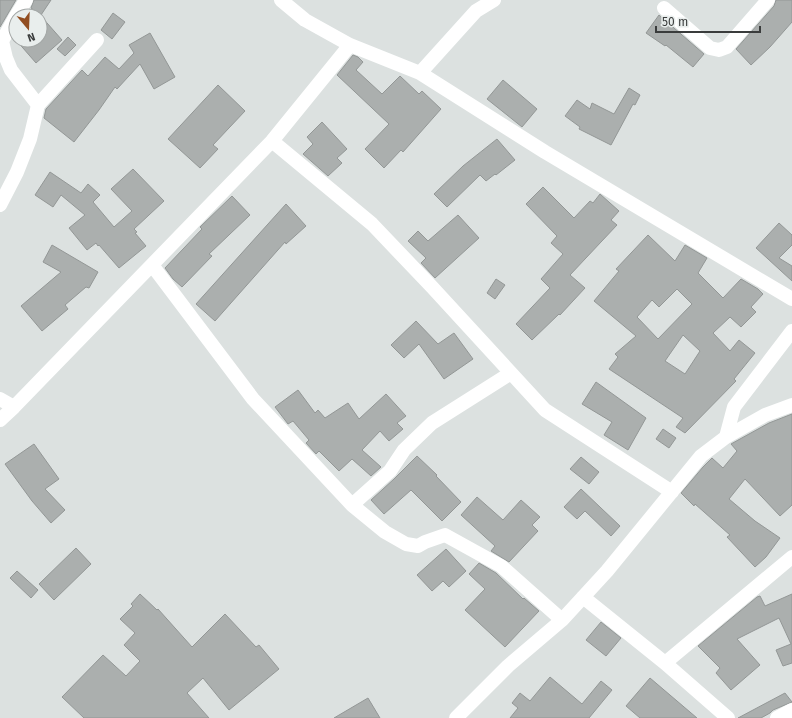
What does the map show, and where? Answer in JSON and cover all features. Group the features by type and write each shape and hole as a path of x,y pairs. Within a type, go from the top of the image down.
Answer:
{"street":[{"path":"281,0 305,20 350,45 420,73 545,152 759,281 792,299"},
{"path":"420,73 476,11 494,0"},
{"path":"664,8 710,48 719,50 727,47 768,0"},
{"path":"8,30 2,40 6,58 11,70 38,105"},
{"path":"0,205 17,172 30,139 38,105 97,40"},
{"path":"0,420 272,141 350,45"},
{"path":"272,141 372,224 432,286 545,410 672,492"},
{"path":"152,265 253,399 352,505 385,532 406,544 418,546 445,535 500,566 562,620"},
{"path":"726,437 734,407 792,331"},
{"path":"352,505 390,471 404,450 432,423 511,373"},
{"path":"0,399 14,407"},
{"path":"456,718 508,666 562,620 607,571 701,456 726,437 765,415 792,405"},
{"path":"665,663 792,557"},
{"path":"583,597 665,663 728,718"},
{"path":"777,718 792,710"}],"building":[{"path":"0,0 16,0 11,8 8,8 8,14 0,27"},
{"path":"34,0 51,0 46,8 31,8"},
{"path":"776,0 792,0 792,22 770,47 751,65 736,49 774,6"},
{"path":"113,13 125,22 112,39 101,30"},
{"path":"659,15 704,54 693,67 666,45 665,46 646,33"},
{"path":"48,24 62,40 36,63 23,48 48,48"},
{"path":"150,33 175,77 154,89 140,64 117,89 115,87 74,142 44,118 46,109 82,70 88,76 105,57 119,69 134,53 129,45"},
{"path":"68,37 76,45 65,56 57,49"},
{"path":"353,55 358,57 363,62 356,70 382,94 400,76 419,94 422,91 441,109 403,152 401,150 384,168 365,149 389,124 337,75"},
{"path":"503,80 537,109 522,127 487,99"},
{"path":"218,85 245,111 213,145 218,149 200,168 168,139"},
{"path":"629,88 640,95 635,105 633,104 611,145 579,129 580,127 565,116 577,100 590,109 592,103 614,114"},
{"path":"322,122 347,149 337,158 342,163 328,176 303,154 313,144 307,137"},
{"path":"497,139 515,160 486,181 480,175 447,207 434,194 463,166"},
{"path":"133,169 164,201 134,229 137,232 135,233 146,246 119,268 96,243 87,250 69,228 85,215 61,195 53,207 35,195 50,172 81,193 88,184 100,195 93,202 114,227 132,211 111,189"},
{"path":"543,187 574,218 590,201 593,203 600,194 619,211 611,220 617,225 570,275 585,288 560,315 559,314 532,340 516,324 550,288 541,279 563,254 551,243 557,236 526,204"},
{"path":"232,196 250,215 209,254 212,256 182,287 173,279 165,268 202,229 200,227"},
{"path":"286,204 306,226 286,244 285,242 215,321 196,304"},
{"path":"458,215 479,238 435,278 421,263 426,258 408,241 418,231 428,241"},
{"path":"779,223 792,235 792,245 779,258 792,266 792,281 756,248"},
{"path":"648,235 675,261 685,245 707,258 698,273 723,298 741,279 758,289 763,294 751,307 756,312 741,327 730,317 713,333 730,351 739,340 755,353 734,379 736,381 685,433 676,427 683,418 609,369 618,357 615,354 636,336 594,301 619,271 616,269","holes":["677,289 692,304 658,339 637,317 652,300 659,307","683,335 700,351 685,374 665,361"]},
{"path":"52,245 98,272 89,288 86,287 65,305 68,309 42,331 21,306 61,272 43,262"},
{"path":"496,279 505,285 495,299 487,293"},
{"path":"416,321 438,344 454,333 473,359 444,379 419,344 404,358 391,345"},
{"path":"596,382 646,418 628,450 604,435 612,422 582,404"},
{"path":"298,390 315,413 318,410 325,418 348,403 359,419 386,394 406,416 397,423 403,429 389,441 380,431 362,450 381,467 371,476 352,459 339,471 319,451 316,454 306,443 309,440 293,421 288,424 275,407"},
{"path":"792,414 792,505 780,516 745,479 729,499 755,521 780,538 766,557 755,567 727,537 730,535 695,504 694,506 681,493 712,458 723,468 737,451 731,444 769,423"},
{"path":"663,429 676,438 669,448 656,439"},
{"path":"34,444 59,479 45,489 65,510 51,523 32,501 5,464"},
{"path":"417,456 437,475 436,476 461,502 442,521 411,490 384,514 371,500"},
{"path":"581,457 599,472 589,484 570,469"},
{"path":"581,489 620,526 611,536 585,511 577,519 564,507"},
{"path":"477,497 503,520 521,500 540,517 532,525 538,531 509,562 491,551 495,546 461,515"},
{"path":"76,548 91,564 54,600 39,584"},
{"path":"446,549 466,571 449,587 443,581 432,591 417,575"},
{"path":"479,563 496,573 523,599 524,598 539,611 505,647 465,610 485,589 469,574"},
{"path":"17,571 38,590 31,598 10,578"},
{"path":"140,594 157,610 158,609 192,647 225,614 256,647 259,645 279,669 229,710 203,678 187,693 209,718 84,718 62,697 103,655 126,676 140,661 124,645 135,633 120,619 133,606 131,604"},
{"path":"792,594 792,663 783,666 776,650 791,644 779,618 737,639 760,665 731,690 716,673 720,668 698,646 757,597 760,596 765,606"},
{"path":"601,622 621,638 606,656 586,640"},
{"path":"550,677 582,704 601,681 612,690 589,718 510,718 518,708 512,703 520,693 530,701"},
{"path":"650,678 697,718 640,718 626,706"},
{"path":"785,693 792,702 773,710 761,718 738,718"},
{"path":"368,698 380,718 334,718"}]}
